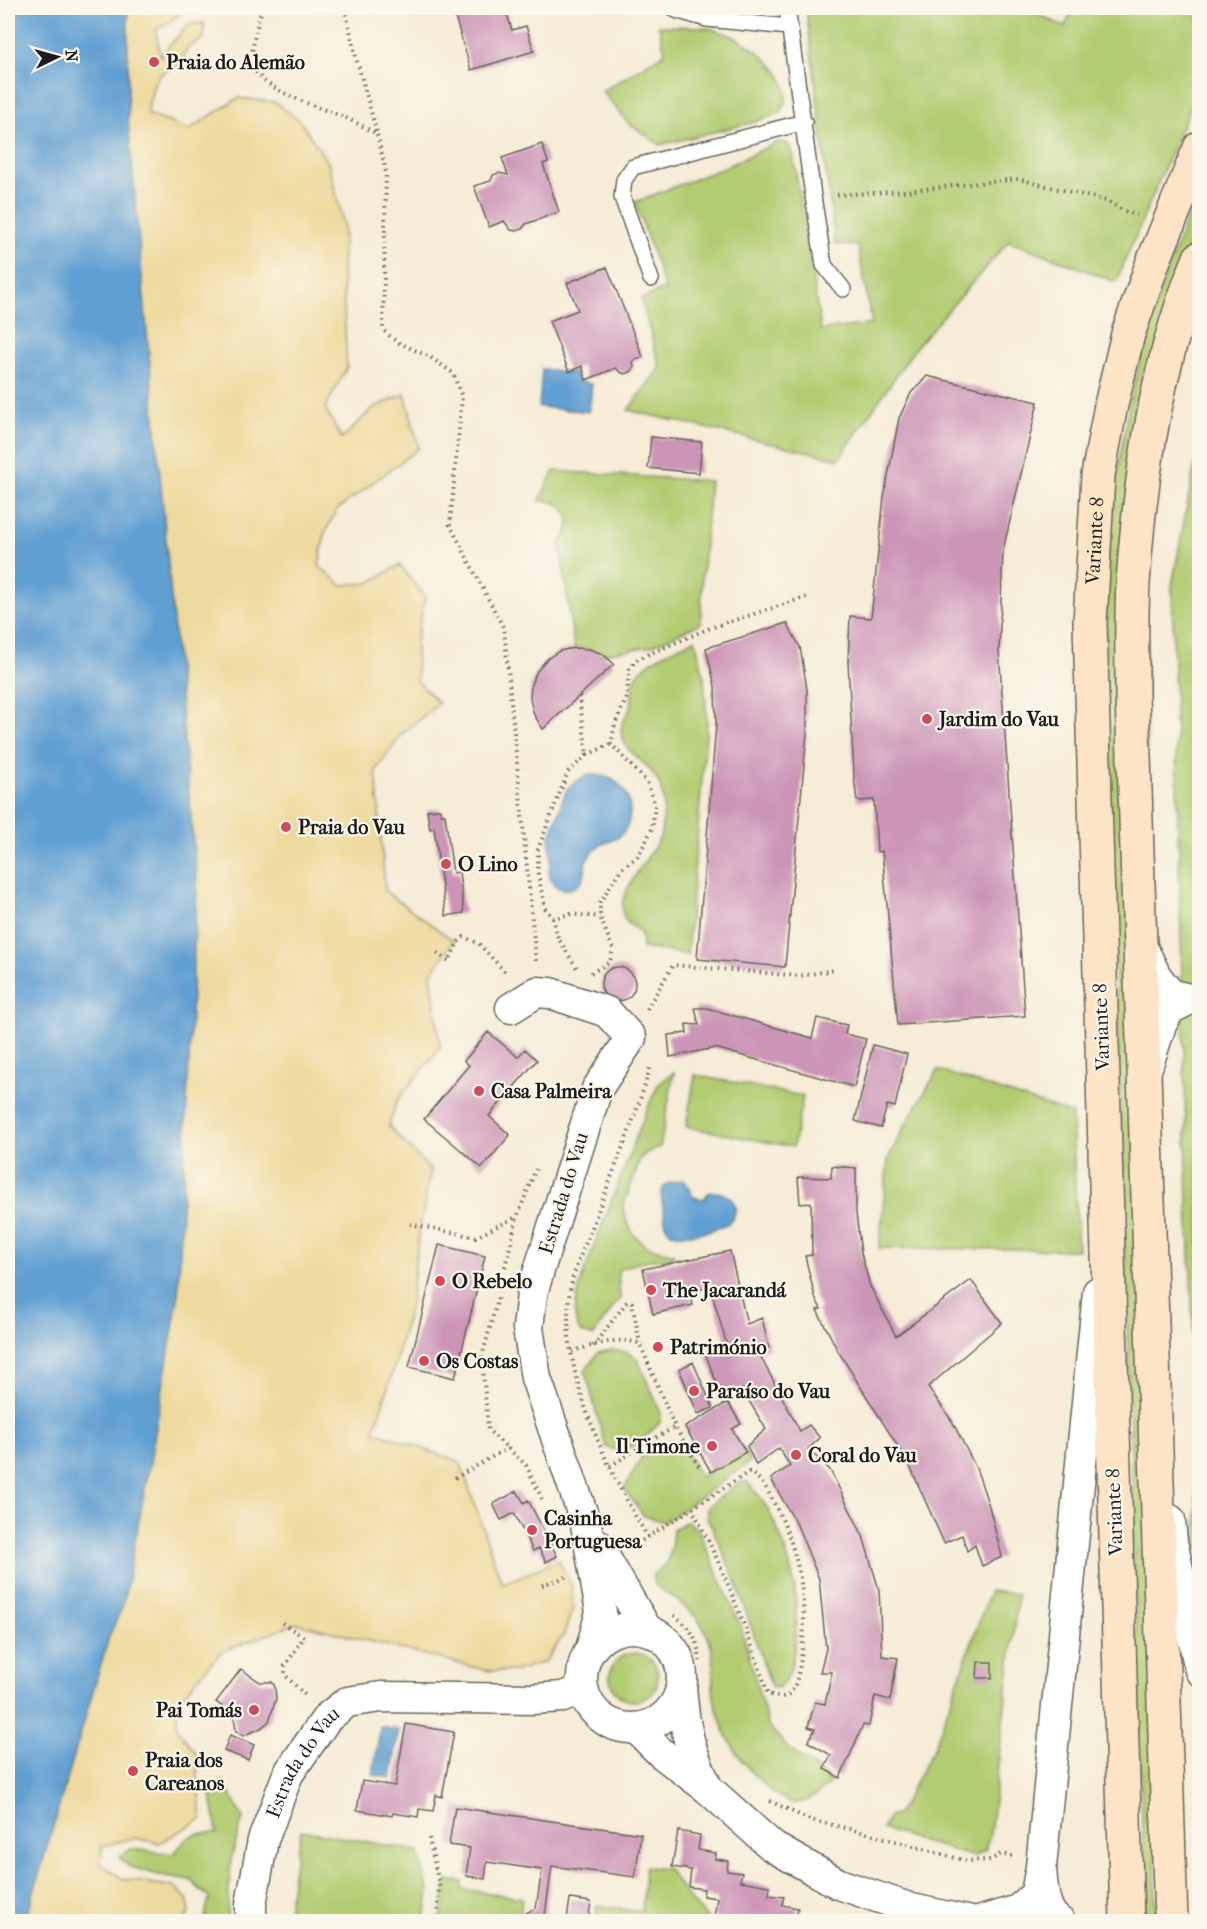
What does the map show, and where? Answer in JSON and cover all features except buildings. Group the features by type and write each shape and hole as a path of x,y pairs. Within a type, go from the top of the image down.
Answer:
{"main road":[{"name":"Variante 8","path":"1127,1922 1090,623 1098,475 1111,405 1128,334 1162,238 1200,148"},
{"path":"1171,1922 1132,694 1134,574 1140,507 1152,428 1168,349 1198,262"}],"street":[{"path":"1140,943 1156,976 1171,995 1190,999 1170,1010 1161,1025 1144,1076"},
{"path":"511,1008 537,992 550,993 607,1012 631,1038"},
{"name":"Estrada do Vau","path":"591,1649 601,1612 586,1524 536,1378 528,1328 532,1294 597,1089 631,1038"},
{"path":"978,1922 1018,1910 1036,1894 1030,1862 1106,1215"},
{"path":"1154,1360 1172,1542 1200,1670"},
{"name":"Estrada do Vau","path":"586,1524 646,1630"},
{"path":"626,1628 646,1630 664,1640 677,1656 682,1675 691,1676 675,1704 662,1719 650,1725 622,1728 598,1715 589,1704 583,1689 582,1673 591,1649 607,1635 626,1628"},
{"path":"691,1676 686,1734 695,1762 708,1788"},
{"name":"Estrada do Vau","path":"251,1922 251,1904 263,1840 288,1774 327,1718 347,1702 381,1697 553,1698 563,1697 583,1689"},
{"path":"636,1728 662,1753 708,1788 773,1847 839,1884 912,1909 970,1922"},
{"path":"1030,1862 1054,1918 1060,1922"}],"lane":[{"path":"674,8 707,19 789,27"},
{"path":"787,8 824,265 843,289"},
{"path":"651,279 622,197 624,180 633,167 804,122"}],"path":[{"path":"262,8 254,39 252,64 259,76 277,90 348,119 377,134"},
{"path":"345,8 386,172 383,330 397,342 430,357 453,373 462,398 450,525 504,629 536,961 542,963"},
{"path":"813,196 905,191 1018,178 1107,201 1124,212 1154,220 1162,238"},
{"path":"611,744 615,724 626,699 630,669 635,661 710,628 810,596"},
{"path":"579,696 587,755"},
{"path":"581,979 576,964 558,938 553,918 545,908 538,874 538,849 568,772 587,755 611,744"},
{"path":"588,975 610,962 613,949 600,917 600,902 621,869 638,856 652,829 655,805 647,782 611,744"},
{"path":"553,918 570,914 600,917"},
{"path":"437,953 449,961 464,937 478,943 488,955"},
{"path":"648,1537 625,1500 596,1437 574,1366 568,1322 573,1278 653,1056 651,1048 631,1038 673,965 800,976 833,970"},
{"path":"410,1224 476,1237 517,1217"},
{"path":"593,1346 626,1302 632,1303 640,1344 675,1428 700,1468"},
{"path":"572,1351 614,1341 630,1340 640,1344"},
{"path":"610,1466 675,1428"},
{"path":"455,1478 508,1448"},
{"path":"631,1548 749,1472 762,1480 786,1524 797,1559 804,1616 802,1651 796,1683 788,1695 780,1697 768,1694 741,1615 709,1540 692,1509"},
{"path":"542,1585 569,1576"},
{"path":"671,1613 689,1627 698,1642 691,1676"},
{"path":"282,1623 304,1636 285,1666 285,1675 311,1701"},
{"path":"762,1795 810,1820 968,1861 990,1860 1001,1854 1030,1862"},
{"path":"429,1838 440,1884 437,1922"}],"green space":[{"path":"806,8 1027,8 1064,27 1074,8 1199,8 1199,87 1116,282 1009,241 916,347 839,459 628,410 660,368 641,299 665,289 635,202 721,169 778,142 787,143 793,154 821,330 872,324 858,246 835,244"},
{"path":"659,26 712,29 753,48 774,67 786,89 786,100 780,113 755,122 660,145 628,123 602,91 665,53"},
{"path":"1199,186 1199,221 1180,268 1144,396 1156,1921 1145,1922 1120,1091 1105,703 1107,558 1116,479 1129,405 1145,339 1166,273"},
{"path":"1199,441 1199,1554 1197,1547 1194,1355 1172,586"},
{"path":"554,471 710,481 701,623 651,646 603,654 589,649 574,648 560,543 569,520 563,507 557,503 539,501"},
{"path":"695,639 704,676 707,723 687,954 642,948 641,933 627,922 623,913 623,902 627,890 660,837 664,806 658,782 651,771 625,744 621,728 631,706 632,687 637,675 660,656"},
{"path":"938,1070 1072,1114 1078,1250 879,1248 888,1159"},
{"path":"674,1072 660,1147 646,1153 640,1159 623,1207 634,1235 646,1246 674,1254 670,1259 650,1260 618,1270 620,1298 593,1336 585,1334 578,1328 575,1313 584,1272 647,1109 658,1085"},
{"path":"695,1075 803,1096 793,1147 686,1127"},
{"path":"612,1350 627,1352 637,1358 661,1413 660,1423 635,1444 621,1449 606,1447 585,1371 598,1353"},
{"path":"660,1443 676,1445 686,1452 700,1477 746,1452 750,1462 665,1522 644,1516 624,1489 642,1456"},
{"path":"740,1482 747,1482 768,1509 783,1543 792,1573 796,1603 794,1651 788,1676 778,1688 771,1686 735,1579 707,1518 707,1507"},
{"path":"687,1521 698,1529 741,1627 768,1725 787,1747 832,1781 804,1802 793,1803 777,1795 742,1761 728,1739 715,1702 713,1660 707,1635 691,1613 655,1585 653,1574 667,1561 671,1550 673,1530"},
{"path":"990,1591 1018,1594 990,1834 985,1850 974,1857 882,1829 890,1816 897,1815 934,1748"},
{"path":"634,1653 651,1660 658,1677 651,1694 634,1701 617,1694 610,1677 617,1660"},
{"path":"223,1781 243,1818 231,1859 227,1921 204,1921 209,1898 190,1880 154,1874 128,1866 119,1857 131,1849 174,1854 192,1836 217,1833 211,1794"},
{"path":"301,1830 418,1851 429,1891 425,1921 287,1921"},
{"path":"645,1867 668,1869 686,1895 710,1921 595,1921 597,1905 642,1912"},
{"path":"447,1880 463,1882 462,1889 522,1898 520,1921 441,1921"}],"sand":[{"path":"35,8 186,8 156,30 160,56 188,25 204,23 204,38 188,47 179,66 163,72 158,77 152,90 147,114 189,130 238,98 275,102 299,120 328,162 344,226 342,268 347,367 325,408 342,439 373,408 405,394 419,448 337,510 325,532 319,566 342,585 369,583 400,565 425,597 416,641 417,681 439,703 402,734 376,770 385,891 454,941 431,974 440,1048 396,1102 389,1126 431,1171 420,1225 410,1304 395,1365 374,1431 460,1462 502,1584 559,1560 572,1587 573,1608 564,1634 546,1661 516,1671 489,1671 297,1623 221,1652 177,1702 177,1729 197,1754 202,1819 159,1843 134,1838 102,1846 101,1864 123,1879 175,1887 187,1899 190,1913 184,1921 8,1922"}],"water":[{"path":"8,8 128,8 128,120 197,884 178,1299 123,1605 109,1637 25,1922 8,1921"},
{"path":"542,369 576,373 577,381 592,384 589,412 539,407"},
{"path":"590,775 608,778 619,785 630,805 629,820 620,836 599,846 590,855 585,862 585,872 578,885 566,890 554,884 549,875 550,837 567,789 575,781"},
{"path":"683,1180 693,1197 704,1199 708,1193 712,1192 728,1197 736,1207 733,1220 703,1232 671,1233 666,1226 661,1195 667,1184"},
{"path":"380,1727 399,1730 391,1778 373,1775"}],"place":[{"name":"Praia do Alemão","path":"154,62"},
{"name":"Jardim do Vau","path":"927,719"},
{"name":"Praia do Vau","path":"286,827"},
{"name":"O Lino","path":"446,864"},
{"name":"Casa Palmeira","path":"479,1091"},
{"name":"O Rebelo","path":"440,1281"},
{"name":"The Jacarandá","path":"651,1290"},
{"name":"Património","path":"658,1347"},
{"name":"Os Costas","path":"424,1361"},
{"name":"Paraíso do Vau","path":"694,1391"},
{"name":"Il Timone","path":"712,1446"},
{"name":"Coral do Vau","path":"796,1455"},
{"name":"Casinha Portuguesa","path":"532,1530"},
{"name":"Pai Tomás","path":"254,1710"},
{"name":"Praia dos Careanos","path":"133,1771"}]}
